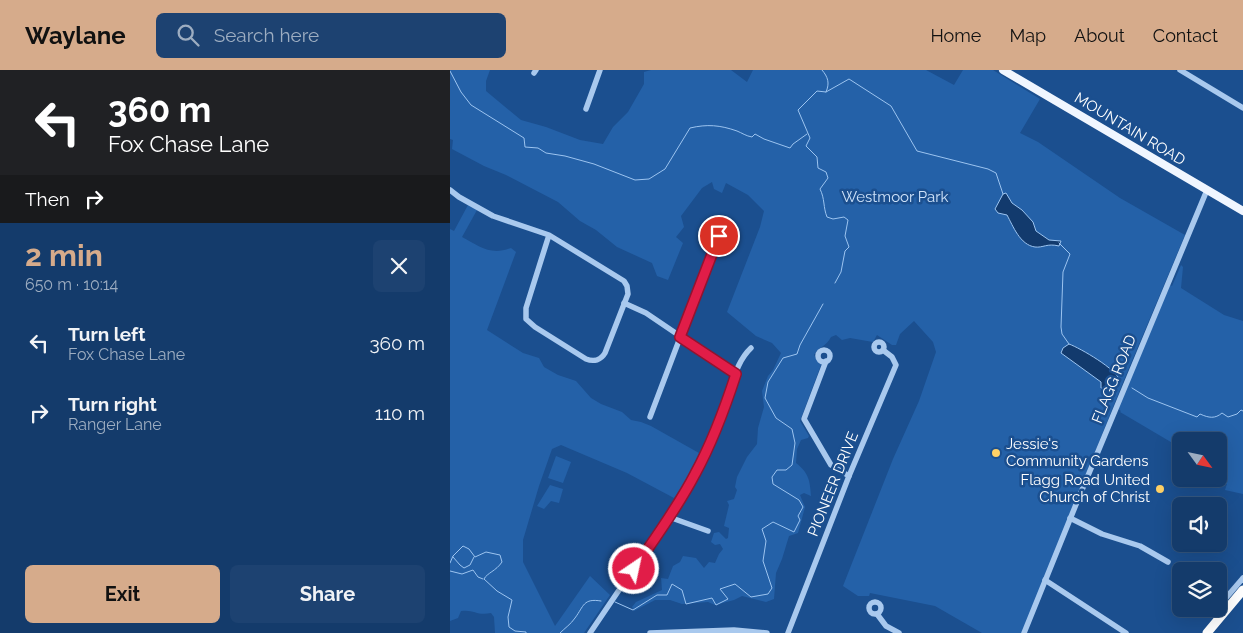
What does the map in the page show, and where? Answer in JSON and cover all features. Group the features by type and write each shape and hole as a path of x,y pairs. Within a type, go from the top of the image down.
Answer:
{"highway":[{"path":"1206,633 1243,590"}],"main road":[{"name":"MOUNTAIN ROAD","path":"1003,70 1243,211"}],"street":[{"path":"586,109 600,70"},
{"path":"1180,70 1243,108"},
{"path":"450,190 493,216 549,235 622,279 628,289 624,304 606,350 598,360 586,359 531,325 525,316 549,235"},
{"name":"FLAGG ROAD","path":"1024,633 1206,190"},
{"path":"650,417 725,219"},
{"path":"624,304 646,313 736,374"},
{"path":"594,631 669,517 701,463 736,374 744,356 752,348"},
{"name":"PIONEER DRIVE","path":"788,633 849,476 896,365 895,361 883,350"},
{"path":"826,362 804,419 832,465 849,476"},
{"path":"669,517 708,531"},
{"path":"1070,518 1102,534 1140,546 1168,562"},
{"path":"1227,597 1243,578"},
{"path":"1045,580 1126,633"},
{"path":"878,614 886,626 899,633"},
{"path":"1216,617 1217,621"},
{"path":"650,633 752,631 767,633"}],"green space":[{"name":"Westmoor Park","path":"450,70 490,70 486,81 486,91 521,120 580,140 603,144 613,127 628,112 644,84 644,72 651,70 731,70 747,82 753,70 926,70 954,85 963,70 993,70 1040,99 1020,133 1038,142 1120,198 1185,235 1022,633 982,633 935,606 870,593 869,596 858,596 843,586 893,459 919,401 936,352 933,342 914,321 900,334 896,345 892,345 877,335 873,342 850,338 842,340 836,335 831,337 814,355 821,365 800,421 809,436 801,440 797,449 796,463 804,470 808,478 811,496 804,493 800,495 805,507 798,533 789,536 776,573 774,599 766,602 742,596 715,605 708,602 682,604 670,600 655,600 634,611 632,607 636,602 662,590 661,578 668,579 673,566 680,562 683,556 696,558 704,568 709,562 715,563 723,549 720,544 715,545 711,542 714,533 719,532 726,539 728,538 729,528 724,526 729,505 727,501 734,499 737,490 735,487 737,477 747,457 757,444 758,428 764,407 762,391 781,353 772,343 756,336 727,312 760,227 764,211 748,195 726,183 722,193 714,189 712,182 702,188 681,216 684,227 676,237 683,243 668,280 657,276 652,263 617,247 596,230 580,221 558,202 452,149 453,140 450,139"},
{"path":"468,205 477,210 462,237 485,249 497,251 511,248 516,252 487,330 523,353 539,358 544,367 558,375 576,381 591,398 601,404 622,412 631,420 651,426 699,453 686,480 674,498 627,473 561,445 552,449 523,540 523,562 555,626 590,576 610,595 584,633 495,633 494,617 491,613 482,614 469,611 461,611 458,618 450,621 450,229 454,231"},
{"path":"1181,265 1183,267 1181,288 1224,315 1243,321 1243,494 1225,490 1228,488 1228,432 1172,432 1172,443 1118,409 1170,285 1172,286"},
{"path":"556,456 571,462 563,483 548,478"},
{"path":"550,485 563,489 559,503 551,501 544,509 537,506"}],"shaded area":[{"path":"1006,193 1012,203 1022,210 1033,222 1036,231 1049,240 1061,241 1059,246 1035,247 1030,246 1021,239 1007,215 998,213 995,209 1003,194"},
{"path":"1069,344 1106,365 1117,376 1119,380 1114,389 1108,391 1101,388 1101,382 1061,353 1063,348"}],"waterway":[{"path":"822,70 828,80 826,92"},
{"path":"450,71 461,92 471,105 524,138 525,147 538,148 546,153 594,164 635,180 649,179 665,169 690,128 702,126 725,127 750,137 755,134 790,148 807,134"},
{"path":"835,283 841,272 845,251 849,247 845,236 848,220 844,217 833,219 827,217 820,189 828,178 826,172 818,168 817,157 806,146 810,138 798,110 817,91 826,92 849,79 891,106 917,151 988,169 996,173 1003,194"},
{"path":"1059,243 1070,254 1063,272 1061,327 1062,334 1069,344"},
{"path":"615,602 633,610 657,595 667,595 672,584 682,590 686,604 712,598 716,605 728,599 720,589 735,584 751,597 768,594 772,588 763,561 766,541 762,529 773,522 794,532 800,520 798,516 803,507 799,500 773,484 772,477 777,470 786,470 792,465 795,443 792,429 776,418 765,398 768,382 783,358 797,354 823,304"},
{"path":"1132,388 1148,398 1197,417 1200,414 1214,417 1222,413 1228,417 1237,414 1241,410 1243,411"},
{"path":"450,563 453,556 463,546 469,549 475,557 486,552 500,555 502,562 484,579 497,591 512,600 508,617 509,627 515,631 526,633"},
{"path":"453,557 464,568 470,565 474,557"},
{"path":"450,571 462,574 473,570 478,577 483,579"},
{"path":"560,633 587,602 601,601"}],"place":[{"name":"Jessie's Community Gardens","path":"996,453"},
{"name":"Flagg Road United Church of Christ","path":"1160,489"}],"route":[{"path":"634,569 695,475 706,452 736,374 680,337 719,236"}]}
